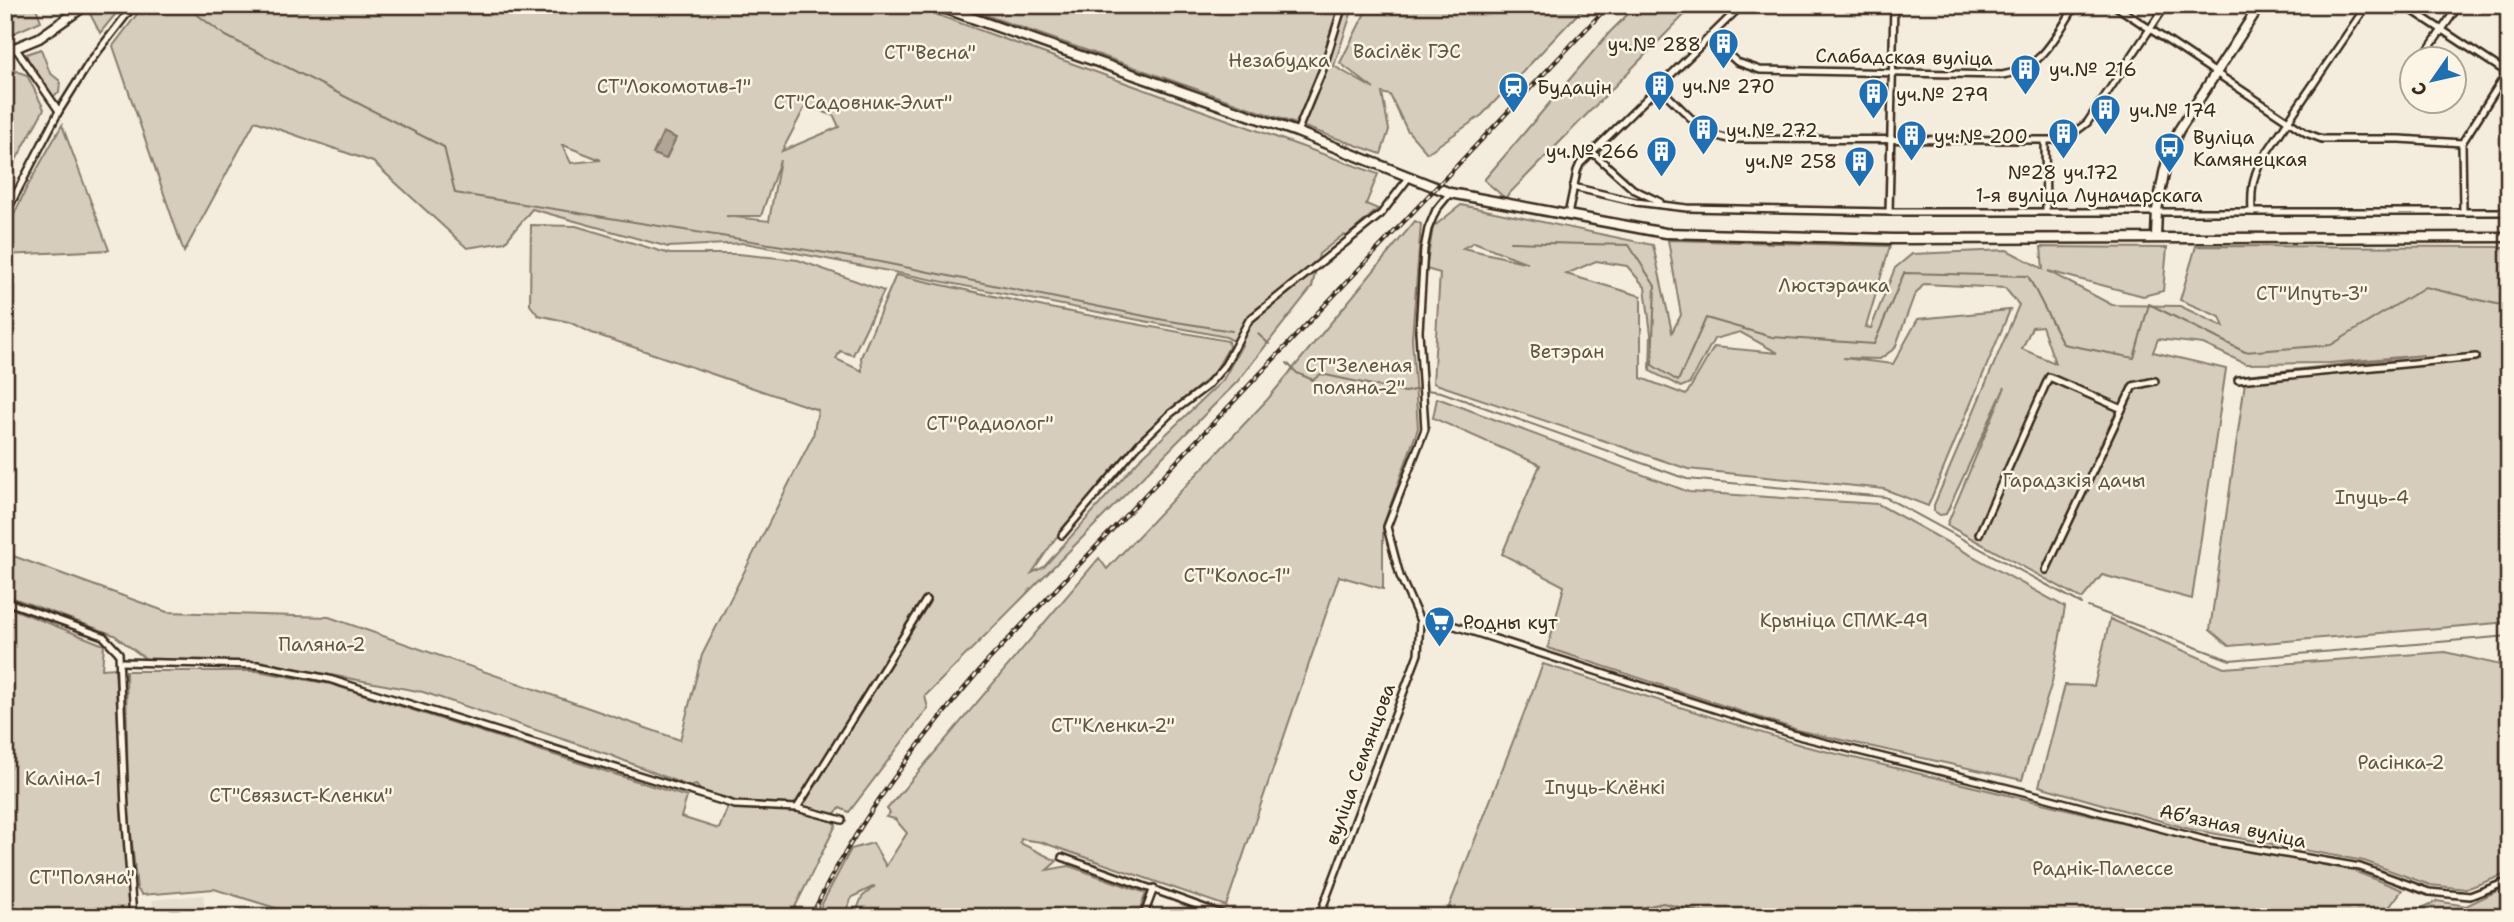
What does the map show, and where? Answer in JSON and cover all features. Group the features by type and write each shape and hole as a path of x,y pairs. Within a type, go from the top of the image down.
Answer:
{"street":[{"path":"5,52 39,38 86,5"},
{"path":"5,215 59,111 89,64 134,5"},
{"path":"935,5 1297,132 1450,193 1665,233 1895,239 2509,237"},
{"path":"1297,132 1323,69 1343,5"},
{"path":"1568,215 1578,167 1742,5"},
{"path":"1889,212 1894,5"},
{"name":"Слабадская вуліца","path":"1709,37 1737,62 1760,70 2002,75 2014,73 2033,64 2043,55 2077,5"},
{"path":"2114,5 2306,134 2322,139 2400,139 2462,143"},
{"path":"1659,87 1705,132 1728,139 2045,141 2071,135 2087,123 2166,5"},
{"path":"2156,237 2157,210 2169,153 2179,130 2260,5"},
{"path":"2252,212 2251,193 2255,172 2367,5"},
{"path":"2404,5 2508,72 2462,143 2463,211"},
{"path":"2431,46 2459,5"},
{"path":"16,49 59,111"},
{"path":"2045,141 2046,211"},
{"path":"1593,153 1633,189 1669,206"},
{"path":"1062,535 1139,444 1207,386 1225,365 1249,320 1381,214 1410,176"},
{"name":"1-я вуліца Луначарскага","path":"1573,187 1636,202 1687,208 1889,212 2509,212"},
{"name":"вуліца Семянцова","path":"1320,917 1418,654 1420,621 1400,576 1387,527 1425,429 1419,331 1424,249 1436,209 1450,193"},
{"path":"2238,380 2476,357"},
{"path":"1979,534 2049,377 2122,409"},
{"path":"2046,570 2133,386 2155,381"},
{"path":"797,808 926,600"},
{"path":"5,601 103,636 119,653 125,809 133,917"},
{"name":"Абʼязная вуліца","path":"1420,621 1430,618 1802,737 2204,840 2360,867 2430,892 2470,896 2509,881"},
{"path":"120,662 258,665 329,679 735,805 797,808 842,820"},
{"path":"1062,857 1230,917"},
{"path":"1143,917 1154,888"}],"shaded area":[{"path":"663,132 676,138 666,159 653,154"},
{"path":"203,895 206,917 154,917 152,900"}],"green space":[{"path":"5,5 35,5 41,21 5,37"},
{"path":"97,5 123,5 100,33 88,10"},
{"path":"144,5 910,5 1378,174 1366,204 1378,209 1347,236 1343,235 1319,254 1312,287 1237,382 925,696 928,708 849,812 840,808 829,819 836,825 790,917 305,917 214,889 142,895 137,889 128,806 126,671 257,671 330,684 687,797 681,817 719,829 731,799 701,791 696,785 690,787 610,755 423,692 260,662 146,659 114,635 5,595 5,553 167,612 329,617 680,740 702,655 813,436 818,410 592,333 569,322 538,315 530,305 531,225 576,226 670,254 738,254 798,260 884,291 853,355 840,351 836,359 862,371 861,357 896,275 1044,307 1228,341 1229,347 1214,373 1139,438 1055,539 1032,573 1044,567 1137,462 1223,380 1242,345 1226,337 745,243 668,247 532,209 505,242 467,248 373,162 255,121 184,252 113,46","holes":["806,105 834,116 839,127 782,151","562,145 601,160 571,163","780,160 769,221 726,216 761,216"]},
{"path":"957,5 1354,5 1334,66 1374,89 1340,63 1369,5 1586,5 1482,115 1427,153 1407,130 1390,95 1382,93 1389,130 1381,154"},
{"path":"1637,5 1694,5 1505,198 1484,180 1609,33"},
{"path":"41,49 50,73 60,81 59,93 52,97 33,72 26,54"},
{"path":"5,67 27,75 44,109 5,180 5,161 12,149 5,139"},
{"path":"62,125 109,250 5,255 5,234 26,189"},
{"path":"1461,205 1653,245 1672,332 1681,315 1668,240 1890,246 1866,327 1871,328 1895,268 1912,254 2007,250 2043,269 2041,247 2167,248 2163,291 2143,296 2048,271 2112,305 2180,306 2224,327 2220,317 2180,300 2196,246 2509,247 2509,622 2229,646 2210,630 2246,375 2424,355 2330,363 2246,364 2203,344 2158,339 2153,352 2226,369 2192,599 2102,575 2082,599 1947,525 2005,387 1946,514 1940,515 1934,511 1934,505 2019,305 2005,288 1924,284 1914,296 1895,348 1880,359 1843,358 1893,364 1918,319 2010,310 1928,506 1884,489 1688,469 1433,383 1440,273 1426,269 1433,227","holes":["1474,242 1528,263 1463,248","1596,261 1627,266 1645,287 1651,334 1650,371 1681,387 1690,383 1714,339 1740,332 1778,353 1714,347 1686,395 1641,378 1641,296 1566,274","2042,326 2055,363 2022,349 2032,327"]},
{"path":"1415,221 1421,224 1412,338 1418,428 1383,526 1383,589 1339,576 1226,906 1041,842 1021,839 1020,843 1057,861 1047,870 1069,866 1146,893 1137,917 854,917 862,897 875,886 852,897 843,917 815,917 851,849 873,843 886,866 907,833 895,819 886,817 890,813 887,809 1099,558 1107,569 1267,400"},
{"name":"Крыніца СПМК-49","path":"1437,398 1689,492 1878,504 2065,607 2052,682 2022,780 1801,731 1548,648 1564,586 1502,554 1540,465 1433,418"},
{"name":"Каліна-1","path":"5,606 104,645 102,669 115,668 129,917 5,917"},
{"name":"Расінка-2","path":"2110,619 2224,668 2445,652 2509,667 2509,873 2466,889 2430,885 2364,861 2189,829 2039,786 2065,685 2094,686"},
{"name":"Іпуць-Клёнкі","path":"1543,664 1804,746 2158,831 2354,871 2402,890 2382,917 1445,917"},
{"path":"2509,885 2509,917 2402,917 2437,901 2466,906"}],"waterway":[{"path":"184,5 226,36 444,147 455,193 875,261 1164,320 1232,331"},
{"path":"1510,242 1629,245 1655,286 1652,365 1678,381 1706,318 1772,337 1874,344 1904,273 2028,276 2063,344 2134,358 2149,304 2245,352 2331,345 2425,287 2509,307"},
{"path":"1258,334 1269,344"},
{"path":"1287,363 1297,373 1313,380 1321,374 1405,392 1419,389 1441,392 1687,479 1885,497 2082,604"},
{"path":"2088,607 2230,660 2509,636"},
{"path":"1600,917 1663,903 1719,917"}],"railway":[{"path":"811,917 848,848 889,785 985,664 1609,5"}],"place":[{"name":"уч.№ 288","path":"1724,71"},
{"name":"уч.№ 216","path":"2026,96"},
{"name":"уч.№ 270","path":"1659,113"},
{"name":"Будацін","path":"1514,114"},
{"name":"уч.№ 279","path":"1873,121"},
{"name":"уч.№ 174","path":"2106,137"},
{"name":"уч.№ 272","path":"1703,157"},
{"name":"№28 уч.172","path":"2063,160"},
{"name":"уч.№ 200","path":"1911,163"},
{"name":"Вуліца Камянецкая","path":"2170,175"},
{"name":"уч.№ 266","path":"1662,178"},
{"name":"уч.№ 258","path":"1860,188"},
{"name":"Родны кут","path":"1440,649"}],"park label":[{"name":"Васілёк ГЭС","path":"1407,51"},
{"name":"СТ\"Весна\"","path":"930,52"},
{"name":"Незабудка","path":"1279,60"},
{"name":"СТ\"Локомотив-1\"","path":"674,86"},
{"name":"СТ\"Садовник-Элит\"","path":"863,102"},
{"name":"Люстэрачка","path":"1834,285"},
{"name":"СТ\"Ипуть-3\"","path":"2312,293"},
{"name":"Ветэран","path":"1567,351"},
{"name":"СТ\"Зеленая поляна-2\"","path":"1359,376"},
{"name":"СТ\"Радиолог\"","path":"990,423"},
{"name":"Гарадзкія дачы","path":"2074,480"},
{"name":"Іпуць-4","path":"2372,497"},
{"name":"СТ\"Колос-1\"","path":"1237,575"},
{"name":"Паляна-2","path":"322,644"},
{"name":"СТ\"Кленки-2\"","path":"1113,725"},
{"name":"СТ\"Связист-Кленки\"","path":"301,795"},
{"name":"Раднік-Палессе","path":"2103,868"},
{"name":"СТ\"Поляна\"","path":"82,877"}]}
